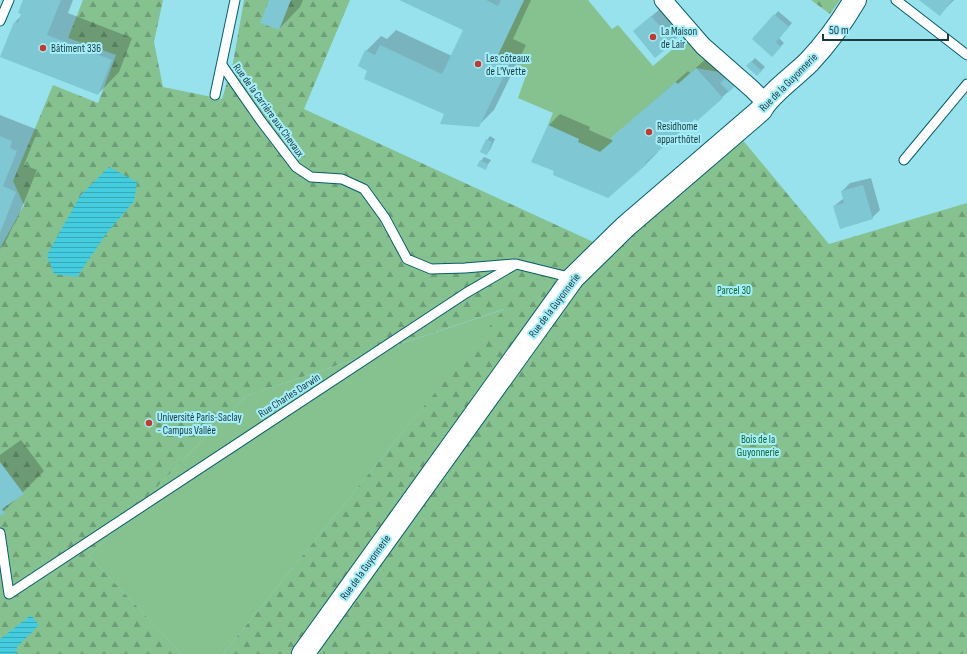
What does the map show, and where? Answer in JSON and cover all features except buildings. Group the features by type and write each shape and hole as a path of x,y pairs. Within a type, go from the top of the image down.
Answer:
{"street":[{"path":"663,0 703,46 765,102"},
{"name":"Rue de la Guyonnerie","path":"303,654 573,278 625,227 761,110 765,102 796,75 818,52 836,30 855,0"}],"lane":[{"path":"0,21 9,0"},
{"path":"215,94 235,0"},
{"path":"896,0 967,55"},
{"name":"Rue de la Carrière aux Chevaux","path":"222,65 260,121 296,167 311,177 342,179 364,189 385,218 407,258 431,269 516,264"},
{"path":"904,160 967,84"},
{"path":"516,264 573,278"},
{"name":"Rue Charles Darwin","path":"0,533 9,594 466,293 516,264"}],"green space":[{"path":"83,0 163,0 154,42 163,87 222,99 233,63 244,0 350,0 304,109 613,251 741,138 829,244 967,203 967,654 223,654 504,309 246,396 89,556 182,654 0,654 0,248 24,205 13,181 53,85 98,103 116,55 68,38"},
{"path":"524,0 588,0 612,29 618,25 653,66 687,37 724,73 696,68 678,84 675,82 611,138 613,141 600,152 578,142 578,139 548,125 553,113 518,98 528,70 498,55"},
{"path":"811,0 840,0 830,14"},
{"path":"505,309 392,445 223,654 182,654 89,556 246,396"}],"water":[{"path":"109,167 137,182 134,201 106,234 77,277 54,274 47,255 80,196"},
{"path":"31,615 39,625 17,647 16,654 0,654 0,639"}],"place":[{"name":"La Maison de Lair","path":"653,37"},
{"name":"Bâtiment 336","path":"43,48"},
{"name":"Les côteaux de L'Yvette","path":"478,64"},
{"name":"Residhome apparthôtel","path":"649,132"},
{"name":"Université Paris-Saclay - Campus Vallée","path":"149,423"}],"park label":[{"name":"Parcel 30","path":"734,290"},
{"name":"Bois de la Guyonnerie","path":"758,445"}]}
